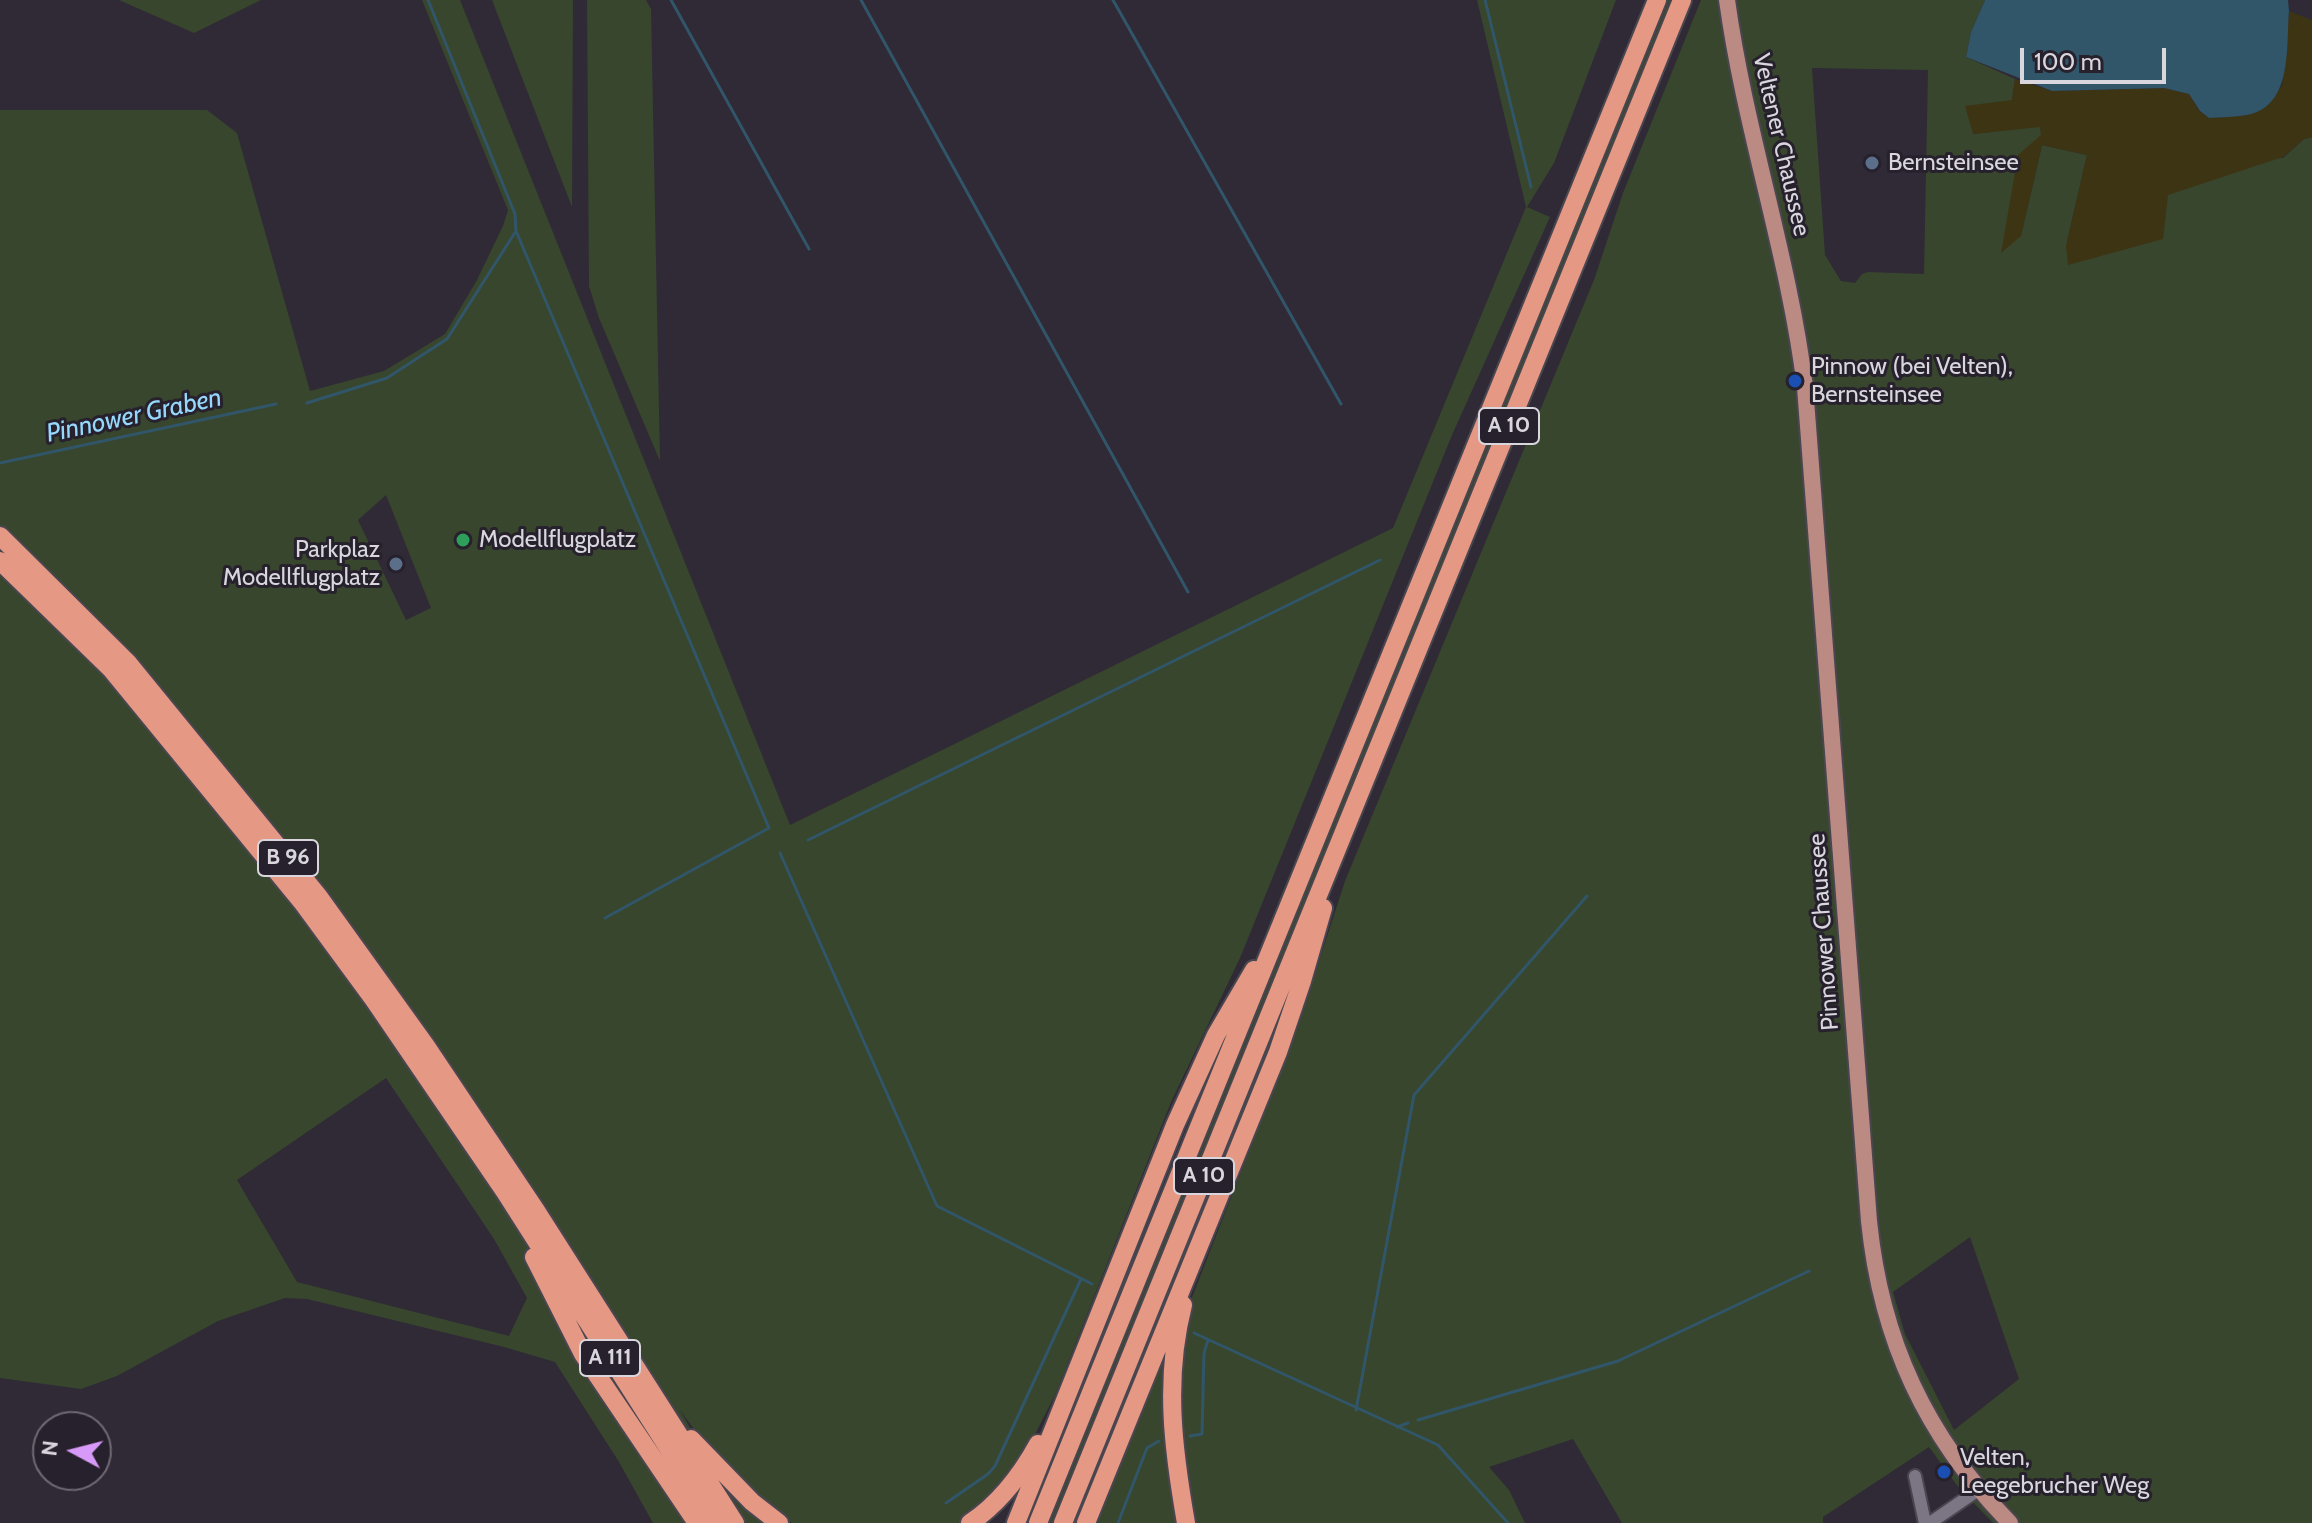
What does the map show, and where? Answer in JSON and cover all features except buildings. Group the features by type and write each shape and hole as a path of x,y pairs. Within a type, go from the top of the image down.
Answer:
{"highway":[{"name":"A 10","path":"1038,1523 1657,0"},
{"name":"A 10","path":"1063,1523 1682,0"},
{"name":"B 96","path":"0,536 128,663 319,897 426,1046 659,1403"},
{"name":"B 96","path":"0,561 111,669 302,902 374,1000 505,1192"},
{"path":"1086,1523 1294,1006 1344,828"},
{"path":"1016,1523 1163,1154 1205,1058 1285,916"},
{"path":"1186,1523 1173,1445 1174,1353 1189,1284 1225,1181"},
{"path":"505,1192 574,1337 697,1523"},
{"name":"A 111","path":"505,1192 716,1523"},
{"path":"970,1523 1000,1499 1026,1465 1092,1329"},
{"path":"659,1403 740,1491 779,1523"},
{"name":"A 111","path":"659,1403 735,1523"},
{"path":"649,1453 683,1523"}],"main road":[{"name":"Veltener Chaussee","path":"1728,8 1747,110 1792,300"},
{"name":"Pinnower Chaussee","path":"1792,300 1811,453 1875,1269 1889,1325 1908,1375 1945,1444 1978,1490 2010,1523"}],"street":[{"path":"1915,1476 1928,1523 1978,1490"}],"green space":[{"path":"119,0 261,0 194,33"},
{"path":"422,0 460,0 790,825 1393,528 1526,207 1477,0 1616,0 1554,163 1527,207 1550,217 1452,435 1240,958 1171,1102 1056,1393 1022,1460 981,1508 958,1523 792,1523 731,1472 680,1410 714,1471 768,1523 653,1523 619,1462 555,1362 307,1299 285,1298 218,1321 117,1376 81,1389 0,1378 0,110 207,110 237,133 310,391 384,371 445,334 477,280 508,210","holes":["386,495 431,608 406,620 358,520","386,1078 494,1239 527,1298 509,1336 297,1282 237,1180"]},
{"path":"492,0 573,0 572,207"},
{"path":"587,0 646,0 651,9 660,461 599,318 589,286"},
{"path":"1666,0 1672,0 1055,1523 1048,1523"},
{"path":"1701,0 1985,0 1971,32 1966,57 2015,79 2012,100 1973,134 2040,126 2042,135 2021,236 2042,145 2087,155 2066,246 2093,146 2283,158 2304,139 2312,137 2312,1523 1993,1523 1959,1488 1929,1447 1823,1517 1823,1523 1622,1523 1573,1439 1489,1467 1509,1490 1525,1523 1196,1523 1180,1437 1178,1388 1185,1315 1297,1029 1345,881 1594,280 1623,193","holes":["1812,68 1928,70 1924,274 1868,272 1855,283 1841,281 1825,255","1970,1237 2019,1379 1954,1430 1905,1334 1893,1292"]},
{"path":"1167,1335 1162,1407 1179,1523 1091,1523"}],"sand":[{"path":"2289,11 2312,20 2312,137 2304,139 2283,157 2168,195 2163,239 2068,265 2066,246 2087,155 2042,145 2021,236 2001,253 2018,155 2041,135 2040,127 1973,134 1965,106 2012,100 2015,79 2052,91 2164,88 2189,94 2199,111 2209,118 2249,115 2282,86"}],"water":[{"name":"Bernsteinsee","path":"1985,0 2288,0 2287,57 2280,88 2273,100 2262,109 2247,115 2209,118 2200,111 2189,94 2164,88 2052,91 1966,57 1971,32"}],"waterway":[{"name":"Pinnower Graben","path":"307,403 387,378 447,339 516,231 515,214 428,0"},
{"path":"671,0 809,249"},
{"path":"861,0 1188,592"},
{"path":"1113,0 1341,404"},
{"path":"1485,0 1531,187"},
{"path":"516,231 769,828 605,918"},
{"name":"Pinnower Graben","path":"0,463 276,404"},
{"path":"808,840 1380,560"},
{"path":"780,853 937,1206 1092,1284"},
{"path":"1356,1410 1414,1095 1587,896"},
{"path":"1418,1420 1618,1361 1809,1271"},
{"path":"946,1503 995,1466 1081,1279"},
{"path":"1194,1333 1438,1445 1508,1523"},
{"path":"1190,1436 1202,1434 1204,1353 1208,1340"},
{"path":"1397,1427 1408,1423"},
{"path":"1118,1523 1147,1448 1159,1441"}],"place":[{"name":"Bernsteinsee","path":"1872,163"},
{"name":"Pinnow (bei Velten), Bernsteinsee","path":"1795,381"},
{"name":"Modellflugplatz","path":"463,540"},
{"name":"Parkplaz Modellflugplatz","path":"396,564"},
{"name":"Velten, Leegebrucher Weg","path":"1944,1472"}]}
